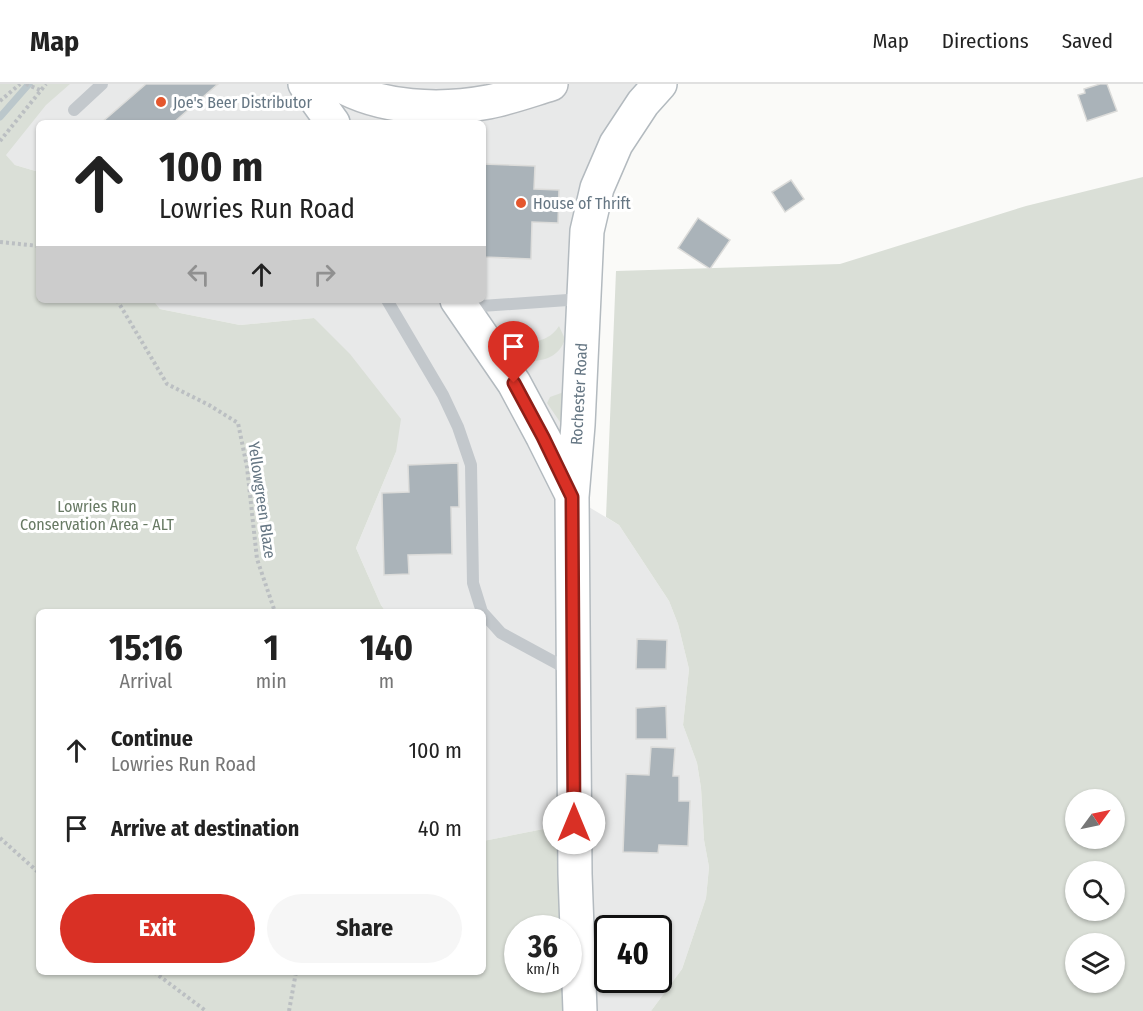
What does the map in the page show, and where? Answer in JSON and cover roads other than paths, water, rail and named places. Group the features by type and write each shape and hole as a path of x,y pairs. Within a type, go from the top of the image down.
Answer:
{"street":[{"path":"305,84 331,120"},
{"path":"338,84 365,96 413,106 465,106 490,102 551,84"},
{"name":"Rochester Road","path":"580,1011 575,874 572,497 578,425 587,231 597,188 616,144 643,103 660,84"},
{"path":"460,304 514,383 572,497"}],"lane":[{"path":"74,110 102,84"},
{"path":"486,303 583,298"},
{"path":"389,303 443,395 471,465 473,582 482,609"},
{"path":"460,304 480,303"},
{"path":"486,616 501,633 573,672"}],"waterway":[{"path":"0,117 29,84"}],"place":[{"name":"Joe's Beer Distributor","path":"161,102"},
{"name":"House of Thrift","path":"521,203"}],"park label":[{"name":"Lowries Run Conservation Area - ALT","path":"97,515"}]}
